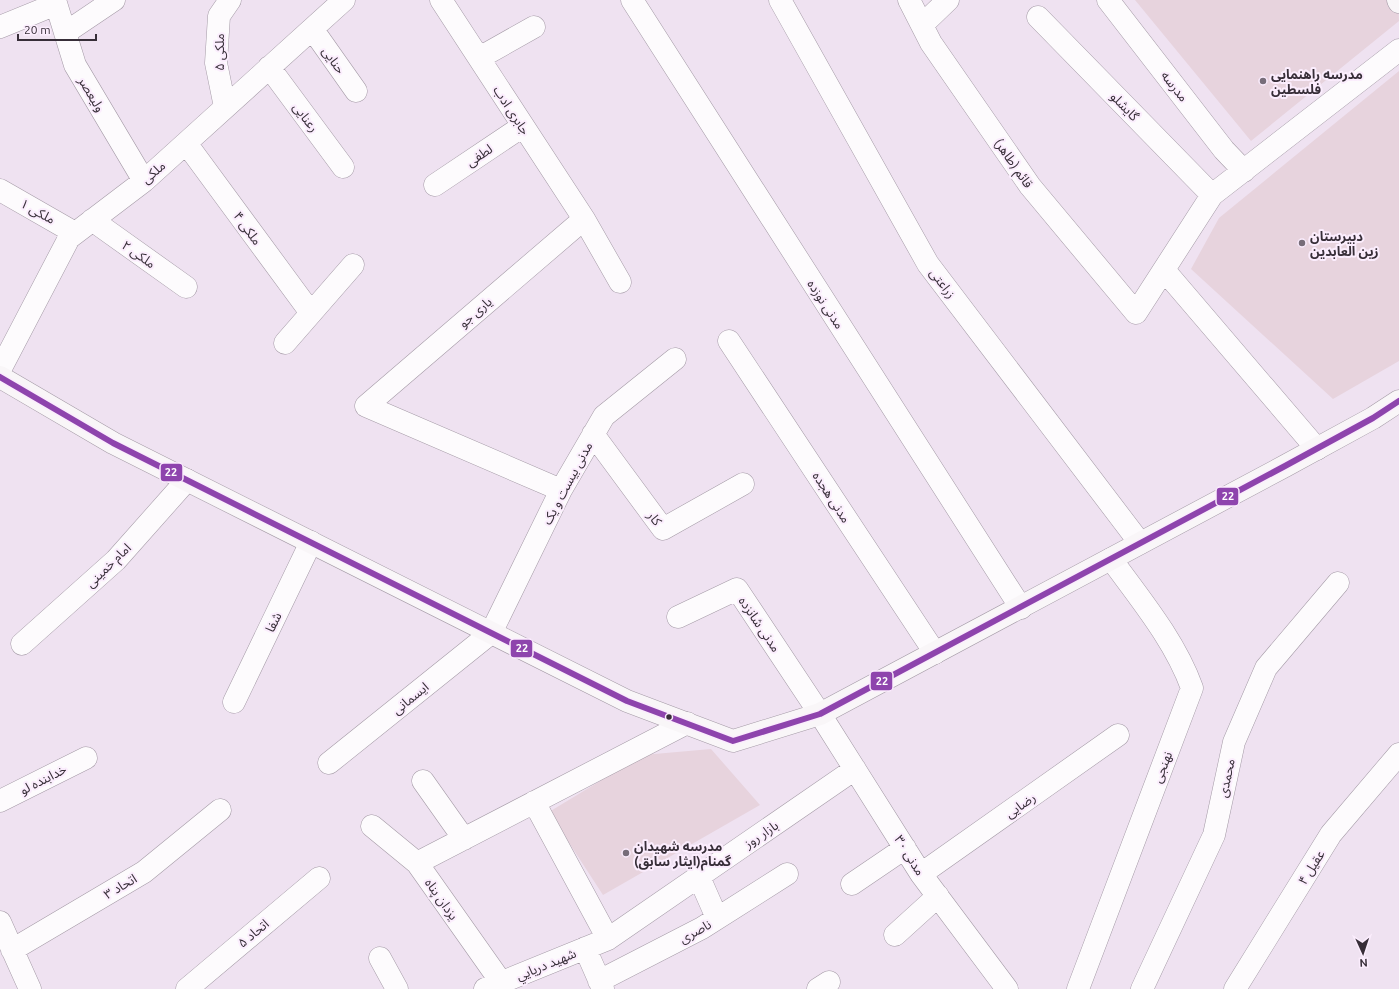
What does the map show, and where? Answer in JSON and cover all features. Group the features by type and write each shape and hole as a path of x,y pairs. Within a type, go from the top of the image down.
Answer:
{"main road":[{"path":"0,377 113,444 627,701 733,740 820,714 1317,449 1399,401"}],"street":[{"path":"65,34 114,0"},
{"name":"ملکی ۵","path":"225,107 216,63 219,16 230,0"},
{"name":"ملکی","path":"0,370 69,238 144,180 269,67 313,30 344,0"},
{"name":"جابری ادب","path":"442,0 584,219 620,282"},
{"name":"مدنی نوزده","path":"632,0 1021,608"},
{"name":"زراعتی","path":"780,0 928,264 1140,543"},
{"name":"قائم (طاهر)","path":"909,0 931,43 1030,186 1136,312 1164,270"},
{"path":"922,25 948,0"},
{"name":"مدرسه","path":"1108,0 1224,150 1244,171"},
{"path":"0,27 56,2"},
{"name":"ولیعصر","path":"56,2 75,65 144,180"},
{"name":"گایشلو","path":"1038,17 1212,195"},
{"path":"479,58 534,27"},
{"name":"حنایی","path":"313,30 356,91"},
{"path":"1317,449 1164,270 1212,195 1399,50"},
{"name":"رعنایی","path":"269,67 343,167"},
{"name":"لطفی","path":"435,185 523,126"},
{"name":"ملکی ۴","path":"186,143 311,314"},
{"name":"ملکی ۱","path":"0,190 84,226"},
{"name":"یاری جو","path":"562,490 366,406 584,219"},
{"name":"ملکی ۲","path":"84,226 186,287"},
{"path":"285,343 353,265"},
{"name":"مدنی هجده","path":"729,341 936,653"},
{"name":"مدنی بیست و یک","path":"491,633 562,490 604,416 675,359"},
{"name":"کار","path":"593,434 663,529 743,484"},
{"name":"امام خمینی","path":"22,644 116,560 187,480"},
{"name":"شفا","path":"234,702 311,542"},
{"name":"نهنجی","path":"1078,989 1192,688 1181,662 1150,613 1111,559"},
{"name":"محمدی","path":"1142,989 1214,835 1234,742 1266,668 1338,583"},
{"name":"مدنی شانزده","path":"678,617 737,589 820,714"},
{"name":"ایسمانی","path":"329,763 491,633"},
{"name":"مدنی ۳۰","path":"820,714 921,874 1007,989"},
{"path":"417,863 687,724"},
{"name":"رضایی","path":"921,874 1118,736"},
{"name":"عقیل ۴","path":"1235,989 1331,834 1399,754"},
{"name":"خدابنده لو","path":"0,801 86,758"},
{"name":"بازار روز","path":"585,948 608,939 855,769"},
{"path":"423,781 464,839"},
{"path":"534,802 608,939"},
{"name":"اتحاد ۳","path":"12,950 144,872 220,810"},
{"name":"یزدان پناه","path":"372,826 417,863 493,986"},
{"path":"852,884 906,848"},
{"name":"ناصری","path":"601,985 702,928 787,874"},
{"path":"699,877 718,918"},
{"name":"اتحاد ۵","path":"187,989 319,878"},
{"path":"895,935 938,896"},
{"path":"1,926 30,989"},
{"path":"585,948 601,985"},
{"name":"شهيد دريايي","path":"493,986 585,948"},
{"path":"380,958 397,989"}],"shaded area":[{"name":"مدرسه راهنمایی فلسطین","path":"1135,0 1398,0 1399,21 1251,141"},
{"name":"دبیرستان زین العابدین","path":"1399,71 1399,361 1333,399 1191,269 1219,218"},
{"name":"مدرسه شهیدان گمنام(ایثار سابق)","path":"711,749 760,805 603,895 549,812 643,755"}],"transit line":[{"name":"22","path":"0,377 113,443 627,701 733,741 820,714 1285,466 1373,418 1399,401"}],"place":[{"name":"مدرسه راهنمایی فلسطین","path":"1263,81"},
{"name":"دبیرستان زین العابدین","path":"1302,243"},
{"name":"مدرسه شهیدان گمنام(ایثار سابق)","path":"626,853"}]}
